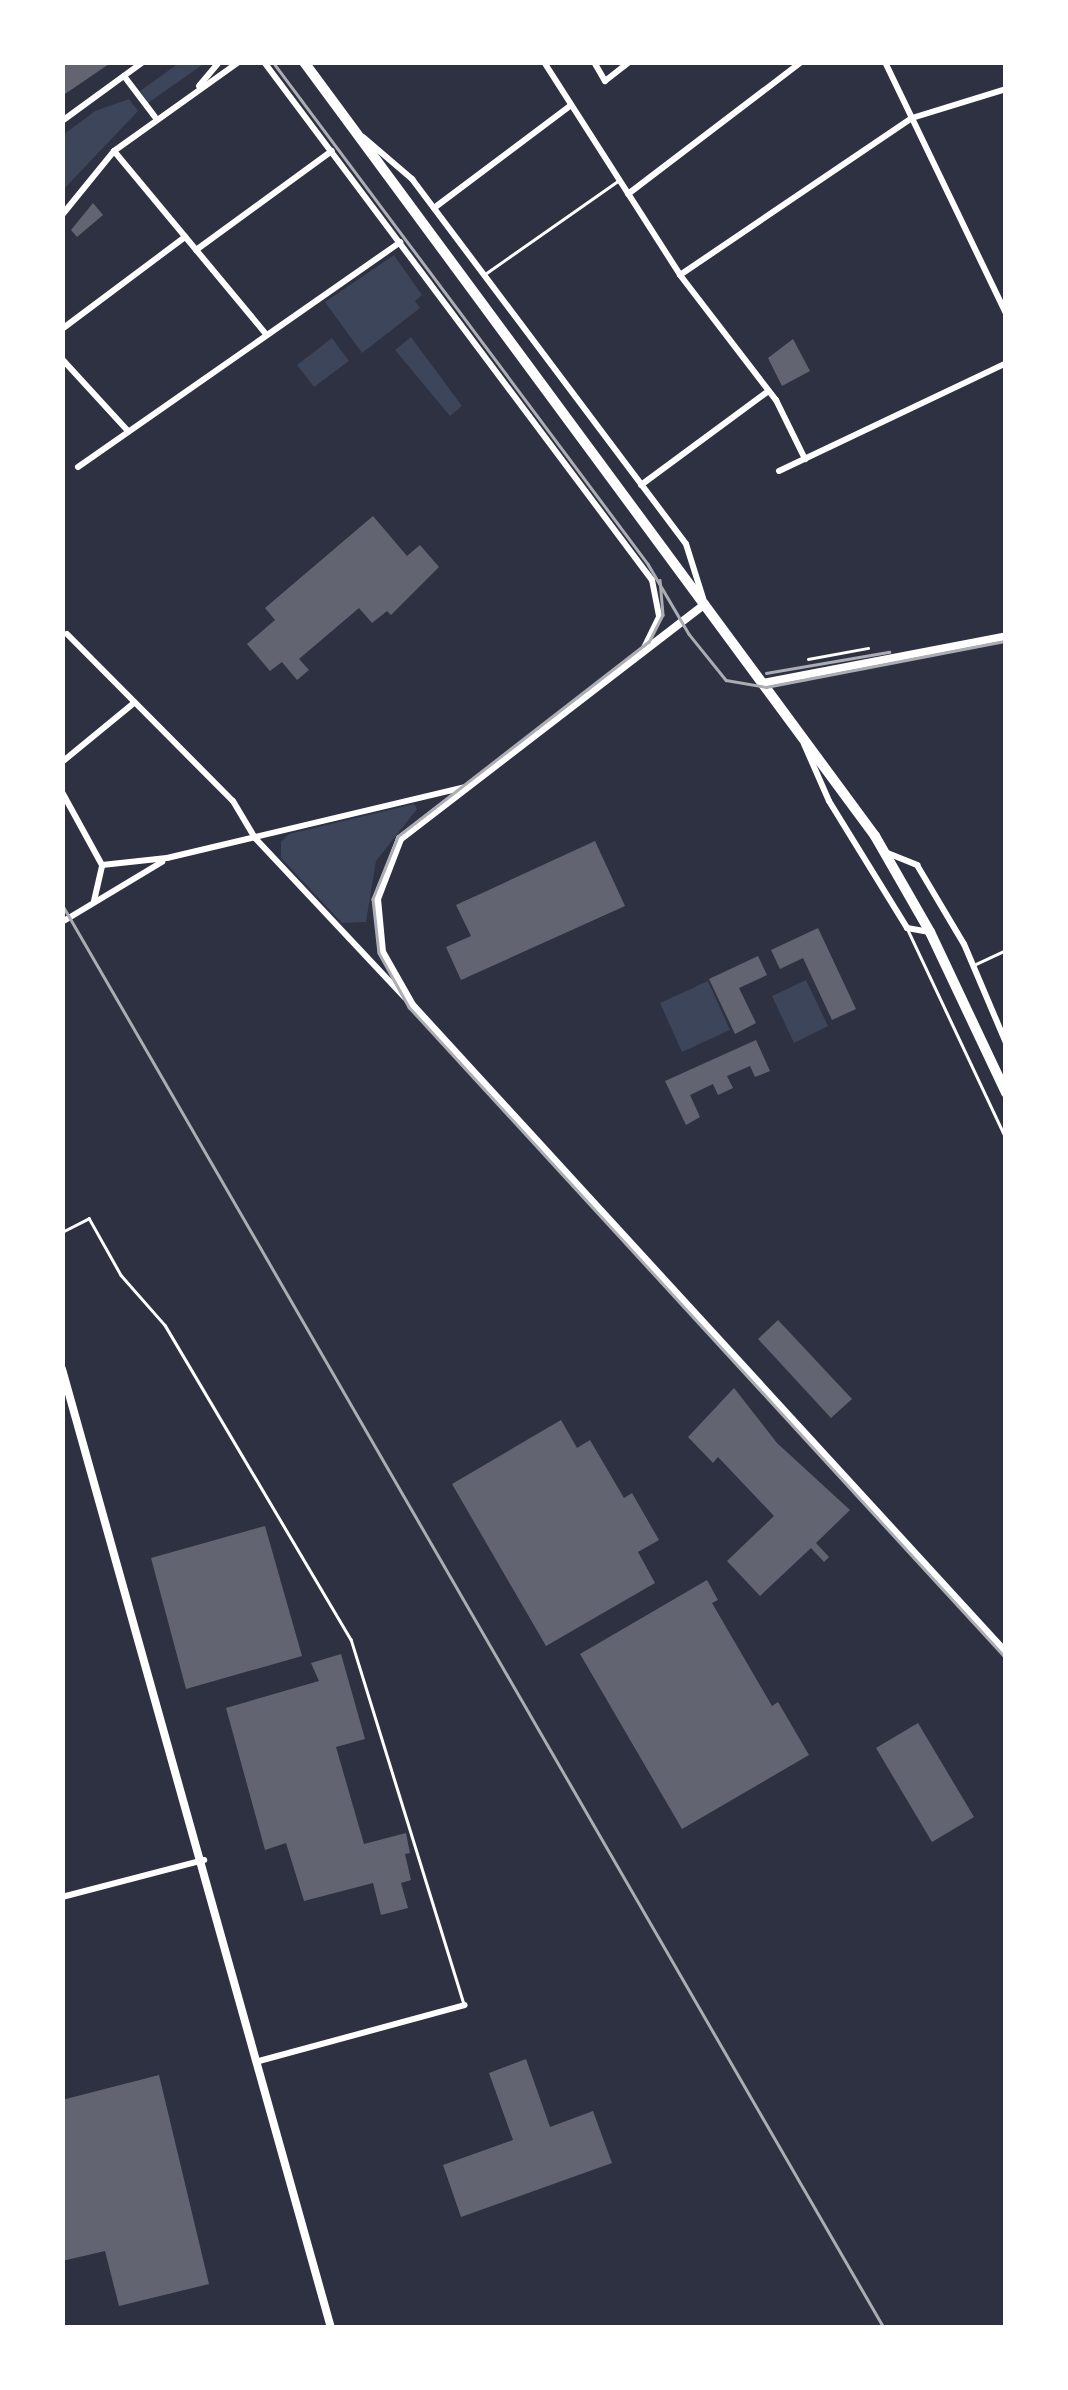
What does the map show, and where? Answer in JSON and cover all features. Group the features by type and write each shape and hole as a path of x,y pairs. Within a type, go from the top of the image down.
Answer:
{"main road":[{"path":"304,62 883,851 930,932 1006,1092"}],"street":[{"path":"62,120 143,62"},
{"path":"198,87 219,62"},
{"path":"62,215 114,151 155,117 239,62"},
{"path":"264,62 652,580 659,617 636,656"},
{"path":"544,62 680,275 766,392 805,459"},
{"path":"594,62 605,80 630,62"},
{"path":"628,194 801,62"},
{"path":"885,62 1006,313"},
{"path":"124,76 155,117"},
{"path":"680,275 912,118 1006,89"},
{"path":"434,208 571,105"},
{"path":"351,126 434,208 641,485 692,556 705,604 400,839 379,885 382,952 412,1004"},
{"path":"114,151 265,333"},
{"path":"196,250 332,151"},
{"path":"62,329 186,237"},
{"path":"78,467 400,242"},
{"path":"62,360 128,431"},
{"path":"779,471 1006,363"},
{"path":"641,485 766,392"},
{"path":"67,634 233,800 254,838 412,1004 1006,1653"},
{"path":"763,683 1006,636"},
{"path":"62,762 135,702"},
{"path":"803,738 805,758 907,928 930,932"},
{"path":"62,792 94,858 102,865 167,858 464,786"},
{"path":"883,851 917,865 972,966 1006,1043"},
{"path":"62,922 167,858"},
{"path":"93,904 102,865"},
{"path":"62,1368 204,1860 331,2328"},
{"path":"62,1897 204,1860"},
{"path":"258,2061 465,2005"}],"lane":[{"path":"484,275 619,180"},
{"path":"907,928 1006,1138"},
{"path":"972,966 1006,950"},
{"path":"62,1232 89,1218 121,1274 164,1325 351,1639 465,2005"}],"path":[{"path":"808,659 868,648"}],"shaded area":[{"path":"179,63 205,63 148,103 140,91"},
{"path":"129,99 138,111 63,190 63,135 95,111"},
{"path":"394,255 422,295 415,301 420,308 362,353 325,302"},
{"path":"411,337 462,406 450,416 395,350"},
{"path":"332,338 349,361 314,387 297,365"},
{"path":"414,804 417,809 376,861 366,922 342,923 281,858 281,842 289,834"},
{"path":"806,980 828,1026 794,1043 772,996"},
{"path":"708,981 730,1030 682,1052 660,1003"}],"building":[{"path":"62,62 112,62 62,96"},
{"path":"93,203 103,215 77,237 71,230"},
{"path":"793,339 810,371 782,386 768,358"},
{"path":"373,516 407,556 420,545 439,567 391,615 387,611 372,623 359,608 299,659 309,670 297,680 282,662 270,671 247,644 275,620 265,608"},
{"path":"595,841 625,906 461,980 446,947 471,936 456,905"},
{"path":"818,928 856,1009 832,1020 803,958 780,969 771,950"},
{"path":"758,956 767,975 739,988 756,1023 735,1034 709,979"},
{"path":"756,1040 770,1071 755,1077 750,1066 727,1076 733,1088 718,1095 713,1084 690,1095 700,1117 686,1125 665,1081"},
{"path":"778,1320 852,1399 831,1418 758,1339"},
{"path":"734,1388 777,1443 850,1510 816,1543 829,1557 824,1562 811,1548 760,1596 727,1561 774,1516 718,1457 713,1463 688,1437"},
{"path":"561,1420 577,1448 590,1440 624,1498 632,1493 659,1540 638,1552 655,1583 546,1646 452,1484"},
{"path":"265,1526 302,1656 186,1689 151,1558"},
{"path":"707,1580 718,1600 712,1603 772,1706 778,1702 809,1755 682,1829 580,1654"},
{"path":"341,1654 365,1739 336,1747 364,1844 406,1833 410,1853 405,1854 411,1880 401,1883 408,1908 381,1915 373,1883 304,1901 286,1843 265,1850 226,1708 319,1681 311,1663"},
{"path":"918,1723 974,1817 932,1842 876,1748"},
{"path":"526,2059 550,2127 593,2111 612,2163 461,2217 443,2165 513,2140 489,2073"},
{"path":"159,2075 209,2284 119,2306 105,2251 62,2261 62,2100"}],"tram line":[{"path":"273,62 648,564 689,634 726,680 766,687 1006,641"},
{"path":"660,580 663,615 649,642 398,837 373,899 379,953 409,1007 1006,1658"},
{"path":"766,673 889,652"}],"railway":[{"path":"62,904 884,2328"}]}
